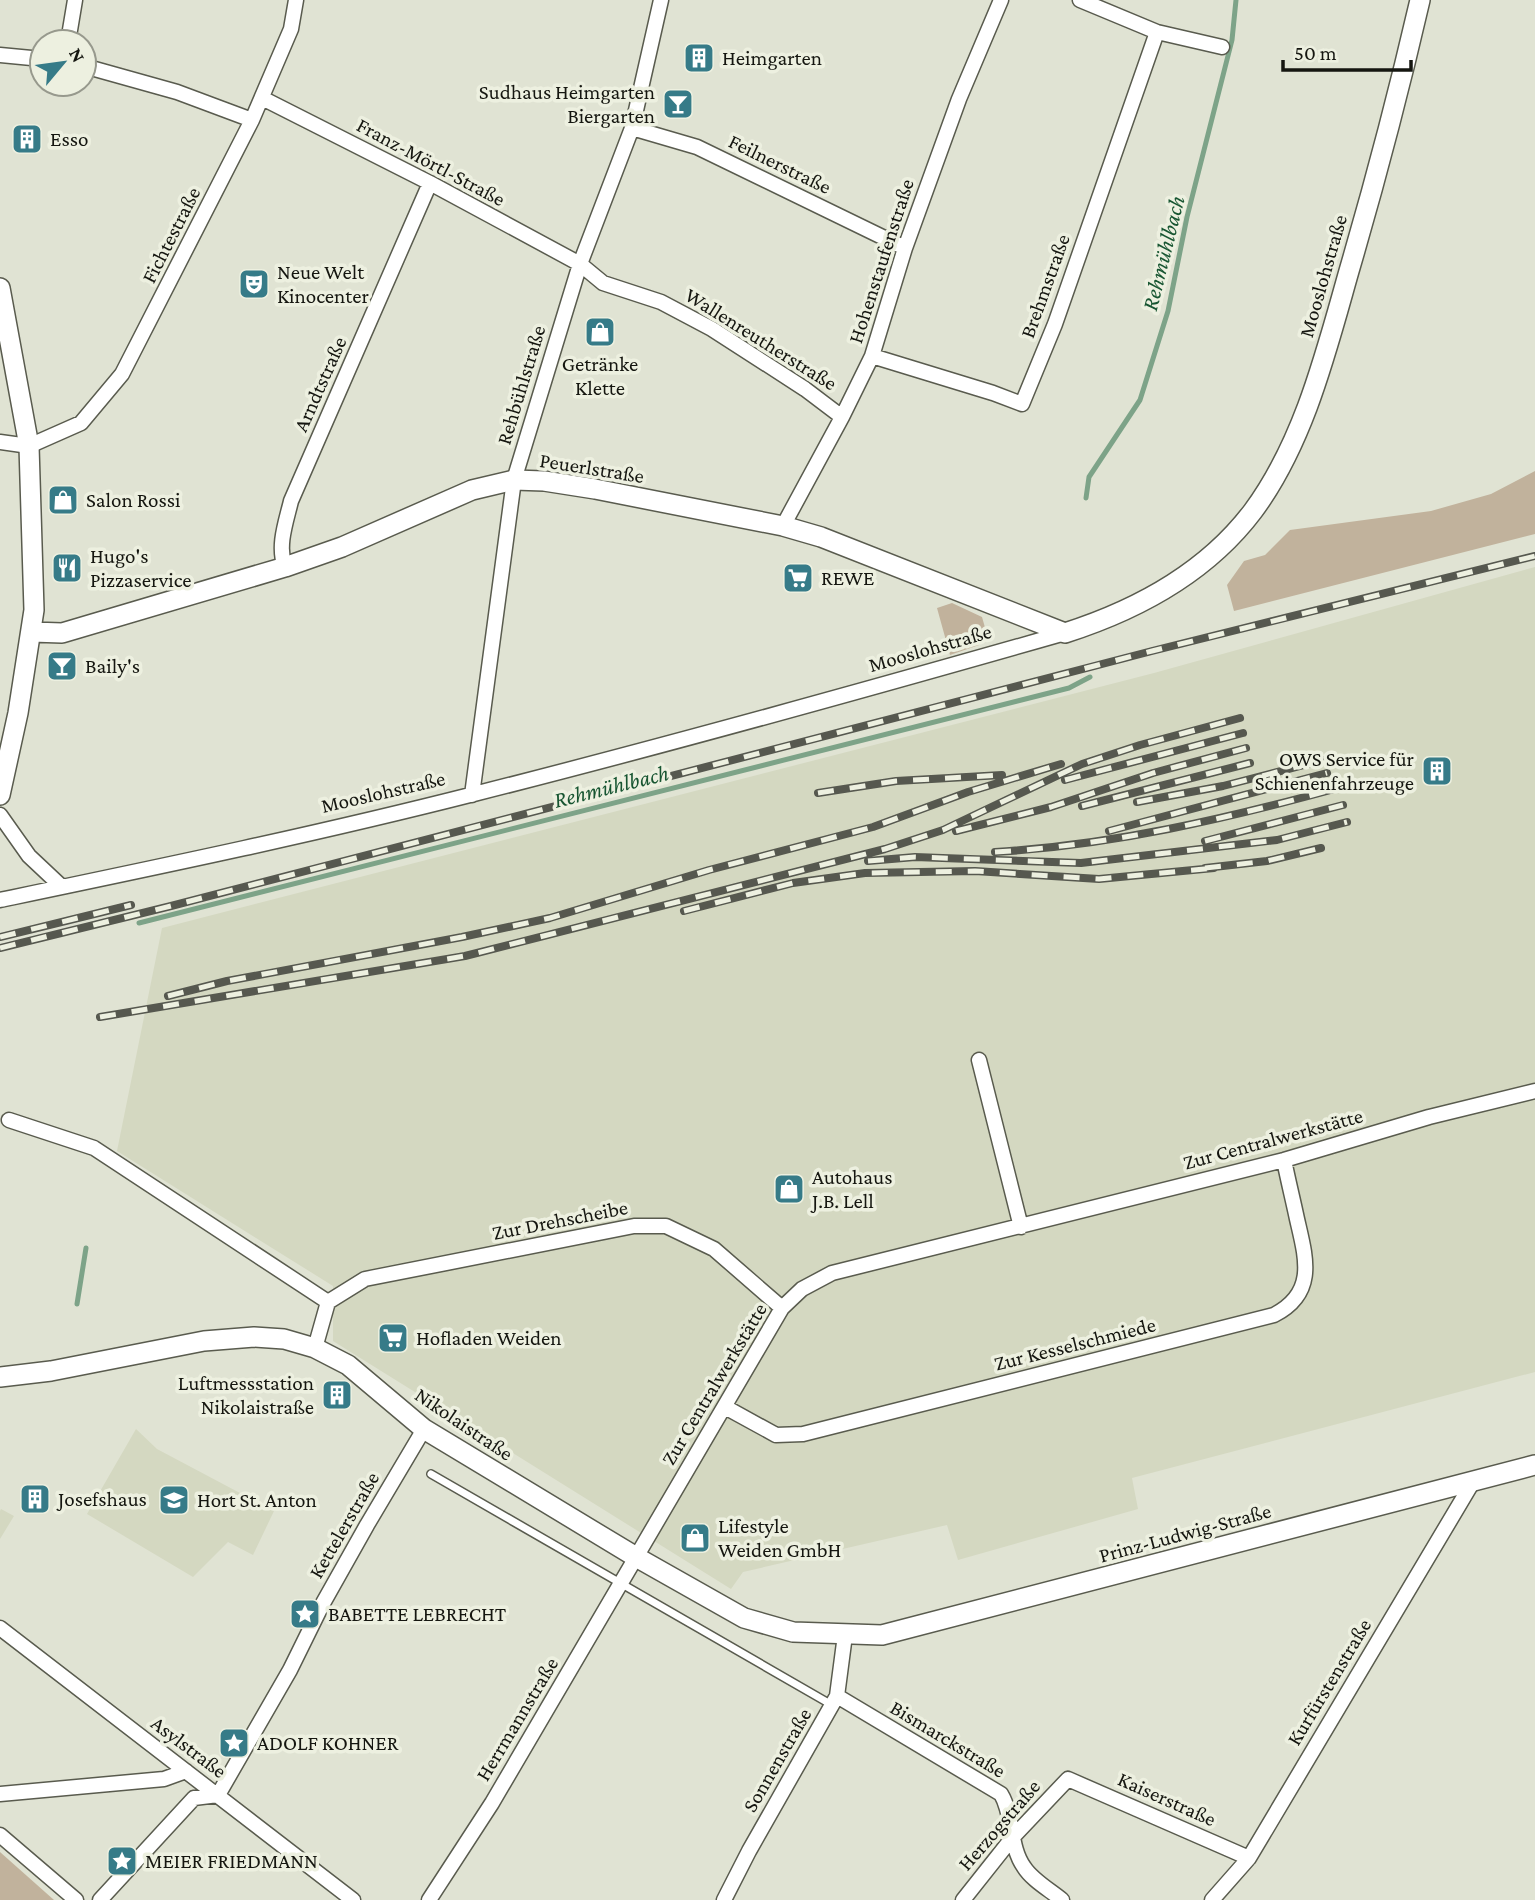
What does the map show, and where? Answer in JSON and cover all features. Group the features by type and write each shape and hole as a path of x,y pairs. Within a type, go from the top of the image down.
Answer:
{"main road":[{"name":"Mooslohstraße","path":"1065,633 1132,608 1177,581 1205,559 1252,512 1278,472 1306,409 1338,311 1386,138 1420,0"},
{"path":"0,288 29,446 34,582 32,632 9,713 0,795"},
{"name":"Peuerlstraße","path":"32,632 62,634 285,567 342,547 472,490 514,480 544,481 595,489 783,526 821,537 1065,633"},
{"name":"Nikolaistraße","path":"0,1377 51,1371 204,1341 284,1339 315,1348 348,1365 424,1429 636,1557 744,1618 793,1632 845,1635"},
{"name":"Prinz-Ludwig-Straße","path":"845,1635 882,1635 1535,1465"}],"street":[{"path":"70,28 75,0"},
{"name":"Fichtestraße","path":"29,446 81,423 122,374 252,120 291,29 296,0"},
{"name":"Rehbühlstraße","path":"472,795 514,480 580,264 632,128 661,0"},
{"name":"Hohenstaufenstraße","path":"783,526 873,356 905,248 959,99 1001,0"},
{"path":"1080,0 1157,32 1222,47"},
{"name":"Brehmstraße","path":"873,356 1022,404 1055,324 1157,32"},
{"path":"0,55 28,58"},
{"path":"98,70 177,92 252,120"},
{"name":"Franz-Mörtl-Straße","path":"262,98 430,183 580,264"},
{"name":"Feilnerstraße","path":"632,128 697,147 905,248"},
{"name":"Arndtstraße","path":"285,567 282,560 282,539 291,501 430,183"},
{"name":"Wallenreutherstraße","path":"580,264 603,283 661,302 712,329 806,389 842,417"},
{"path":"0,442 29,446"},
{"name":"Mooslohstraße","path":"0,900 226,853 472,795 796,710 1065,633"},
{"path":"0,815 29,856 62,887"},
{"path":"979,1060 1021,1227"},
{"name":"Zur Centralwerkstätte","path":"636,1557 782,1308 802,1289 832,1273 1284,1160 1429,1117 1535,1091"},
{"path":"9,1120 94,1148 328,1302 315,1348"},
{"name":"Zur Kesselschmiede","path":"725,1407 776,1435 803,1434 1273,1315 1287,1308 1304,1282 1307,1262 1284,1160"},
{"name":"Zur Drehscheibe","path":"328,1302 365,1279 634,1226 666,1226 714,1249 782,1308"},
{"name":"Kettelerstraße","path":"218,1795 290,1670 355,1546 424,1429"},
{"name":"Kurfürstenstraße","path":"1212,1900 1249,1858 1474,1480"},
{"name":"Herrmannstraße","path":"429,1900 492,1802 636,1557"},
{"name":"Asylstraße","path":"0,1628 353,1900"},
{"name":"Sonnenstraße","path":"731,1897 749,1851 835,1701 845,1635"},
{"name":"Bismarckstraße","path":"835,1701 1001,1794 1006,1803 1018,1856 1024,1869 1062,1900"},
{"path":"0,1794 164,1779 186,1771"},
{"name":"Kaiserstraße","path":"1068,1779 1249,1858"},
{"name":"Herzogstraße","path":"963,1900 1013,1837 1068,1779"},
{"path":"100,1900 194,1798 218,1795"},
{"path":"0,1835 76,1900"}],"lane":[{"path":"431,1474 835,1701"}],"shaded area":[{"path":"1535,471 1535,534 1234,611 1227,585 1244,561 1265,555 1290,530 1431,511 1491,494"},
{"path":"1535,567 1535,1372 1132,1478 1138,1509 958,1560 947,1525 743,1572 731,1589 333,1341 333,1286 117,1151 162,928 1154,673"},
{"path":"952,603 982,617 986,631 979,645 950,655 937,608"},
{"name":"Hort St. Anton","path":"136,1429 157,1449 274,1511 253,1555 228,1542 193,1577 87,1514"},
{"path":"1,1509 14,1516 0,1539 0,1511"},
{"path":"0,1852 54,1900 0,1900"}],"waterway":[{"name":"Rehmühlbach","path":"1086,498 1089,477 1140,400 1168,311 1187,217 1232,40 1236,0"},
{"name":"Rehmühlbach","path":"139,923 1069,688 1090,677"},
{"name":"Rehmühlbach","path":"77,1304 86,1248"}],"railway":[{"path":"0,948 1152,651 1535,556"},
{"path":"100,1017 465,956 885,849 943,830 1082,764 1240,718"},
{"path":"1065,780 1243,733"},
{"path":"956,831 1051,807 1153,773 1246,748"},
{"path":"1137,802 1223,786 1323,760"},
{"path":"1082,806 1250,763"},
{"path":"168,996 227,981 550,918 709,870 873,827 968,792 1061,764"},
{"path":"1109,831 1327,773"},
{"path":"818,793 896,781 1002,775"},
{"path":"995,852 1126,837 1253,810 1338,788"},
{"path":"1205,841 1343,805"},
{"path":"868,861 915,857 1081,863 1277,840 1347,822"},
{"path":"1205,868 1267,861 1321,848"},
{"path":"684,911 793,883 865,873 975,871 1099,879 1214,868"},
{"path":"0,937 131,905"}],"place":[{"name":"Heimgarten","path":"699,58"},
{"name":"Sudhaus Heimgarten Biergarten","path":"678,104"},
{"name":"Esso","path":"27,139"},
{"name":"Neue Welt Kinocenter","path":"254,284"},
{"name":"Getränke Klette","path":"600,332"},
{"name":"Salon Rossi","path":"63,500"},
{"name":"Hugo's Pizzaservice","path":"67,568"},
{"name":"REWE","path":"798,578"},
{"name":"Baily's","path":"62,666"},
{"name":"OWS Service für Schienenfahrzeuge","path":"1437,771"},
{"name":"Autohaus J.B. Lell","path":"789,1189"},
{"name":"Hofladen Weiden","path":"393,1338"},
{"name":"Luftmessstation Nikolaistraße","path":"337,1395"},
{"name":"Josefshaus","path":"35,1499"},
{"name":"Hort St. Anton","path":"174,1500"},
{"name":"Lifestyle Weiden GmbH","path":"695,1538"},
{"name":"BABETTE LEBRECHT","path":"305,1614"},
{"name":"ADOLF KOHNER","path":"234,1743"},
{"name":"MEIER FRIEDMANN","path":"122,1861"}]}
